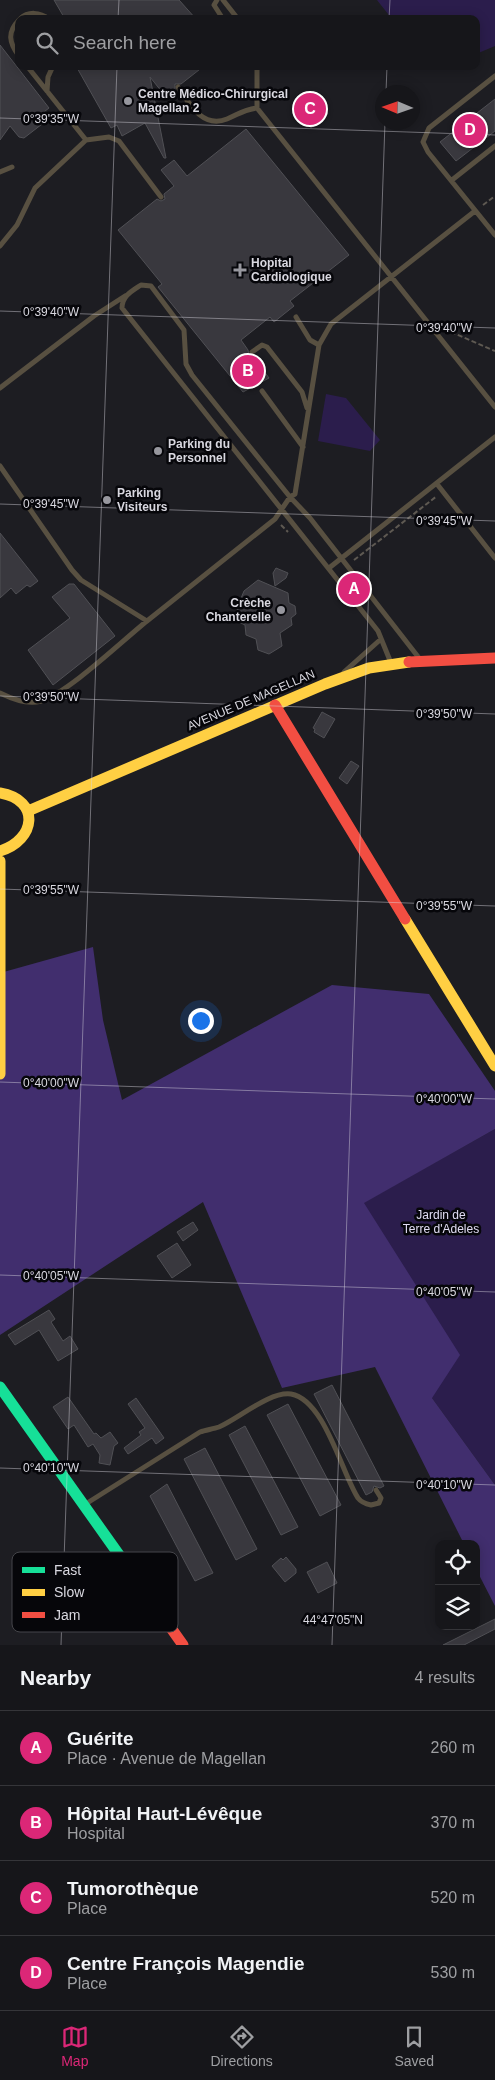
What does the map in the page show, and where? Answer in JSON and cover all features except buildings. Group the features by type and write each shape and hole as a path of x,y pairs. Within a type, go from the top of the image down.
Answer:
{"street":[{"name":"AVENUE DE MAGELLAN","path":"28,811 122,769 336,680 391,663 421,660 495,658"},
{"path":"275,705 495,1066"},
{"path":"0,792 15,796 28,811 29,830 24,839 9,850 0,851"},
{"path":"0,861 0,1074"},
{"path":"0,1387 117,1552"},
{"path":"174,1632 183,1645"}],"lane":[{"path":"218,0 214,5 220,15"},
{"path":"223,0 235,15"},
{"path":"23,15 34,13 44,15"},
{"path":"15,24 12,27 10,45 15,51"},
{"path":"30,70 86,140"},
{"path":"47,91 48,76 51,70"},
{"path":"257,70 257,108 495,407"},
{"path":"495,76 441,117 424,136 423,142 428,152 495,235"},
{"path":"178,87 192,109 209,120 219,122 242,110 257,108"},
{"path":"0,246 17,225 35,188 86,140 109,137 119,141 160,197"},
{"path":"452,180 495,146"},
{"path":"0,172 12,167"},
{"path":"0,693 19,701 41,702 65,688 275,519 290,497 295,494 319,346 331,324 475,211"},
{"path":"0,388 94,316 141,285 151,286 184,330 186,364 192,375 342,559 421,660"},
{"path":"128,294 122,302 122,308 378,631 391,663"},
{"path":"296,317 310,340 319,346"},
{"path":"252,352 262,345 267,347 302,392 308,397 311,393"},
{"path":"182,382 192,375"},
{"path":"262,391 303,446"},
{"path":"302,392 306,402 308,418"},
{"path":"329,568 495,438"},
{"path":"0,466 72,570 81,580 147,621"},
{"path":"437,484 495,558"},
{"path":"336,680 381,639"},
{"path":"84,1505 200,1432 219,1427 252,1408 281,1395 289,1394 300,1396 320,1420 337,1447 359,1499 371,1505 379,1503 381,1498 376,1490"}],"path":[{"path":"475,211 495,196"},
{"path":"428,322 495,351"},
{"path":"352,562 442,492"}],"green space":[{"path":"377,0 495,0 495,46 480,52 480,15 389,15"},
{"path":"326,394 346,398 380,440 370,451 318,441"},
{"name":"Jardin de Terre d'Adeles","path":"495,1129 495,1485 432,1398 363,1203"}],"shaded area":[{"path":"93,947 103,1020 122,1100 332,985 429,994 495,1091 495,1129 364,1203 460,1355 432,1398 495,1485 495,1606 480,1577 480,1540 462,1540 375,1367 282,1388 203,1202 0,1335 0,973"}],"traffic: fast":[{"path":"0,1387 117,1552"}],"traffic: slow":[{"path":"28,811 325,684 369,668 409,662"},
{"path":"0,793 13,797 22,803 28,812 29,820 27,830 21,838 12,846 0,851"},
{"path":"0,861 0,1074"},
{"path":"405,919 495,1066"}],"traffic: jam":[{"path":"409,662 495,658"},
{"path":"275,705 405,919"},
{"path":"174,1632 183,1645"}],"place":[{"name":"Centre Médico-Chirurgical Magellan 2","path":"128,101"},
{"name":"Tumorothèque","path":"310,109"},
{"name":"Centre François Magendie","path":"470,130"},
{"name":"Hopital Cardiologique","path":"240,270"},
{"name":"Hôpital Haut-Lévêque","path":"248,371"},
{"name":"Parking du Personnel","path":"158,451"},
{"name":"Parking Visiteurs","path":"107,500"},
{"name":"Guérite","path":"354,589"},
{"name":"Crèche Chanterelle","path":"281,610"}]}
